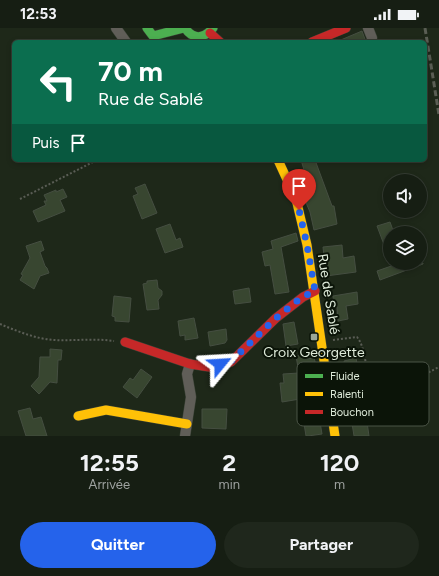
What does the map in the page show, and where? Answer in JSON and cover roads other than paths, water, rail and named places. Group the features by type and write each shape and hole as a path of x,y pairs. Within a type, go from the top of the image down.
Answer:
{"street":[{"path":"116,28 125,40"},
{"path":"152,35 184,28 191,35 201,37 212,30 219,40"},
{"path":"317,40 346,28"},
{"path":"368,28 372,38"},
{"name":"Rue de Sablé","path":"279,162 296,199 302,220 315,291 325,362"},
{"path":"125,342 190,364 209,367 230,362 276,318 302,297 315,291"},
{"path":"185,436 191,397 187,374 190,364"},
{"path":"78,416 106,410 187,424"},
{"name":"Rue de Sablé","path":"334,426 335,436"}],"railway":[{"path":"425,28 427,40"},
{"path":"427,40 439,115"}],"place":[{"name":"Croix Georgette","path":"314,337"}]}
